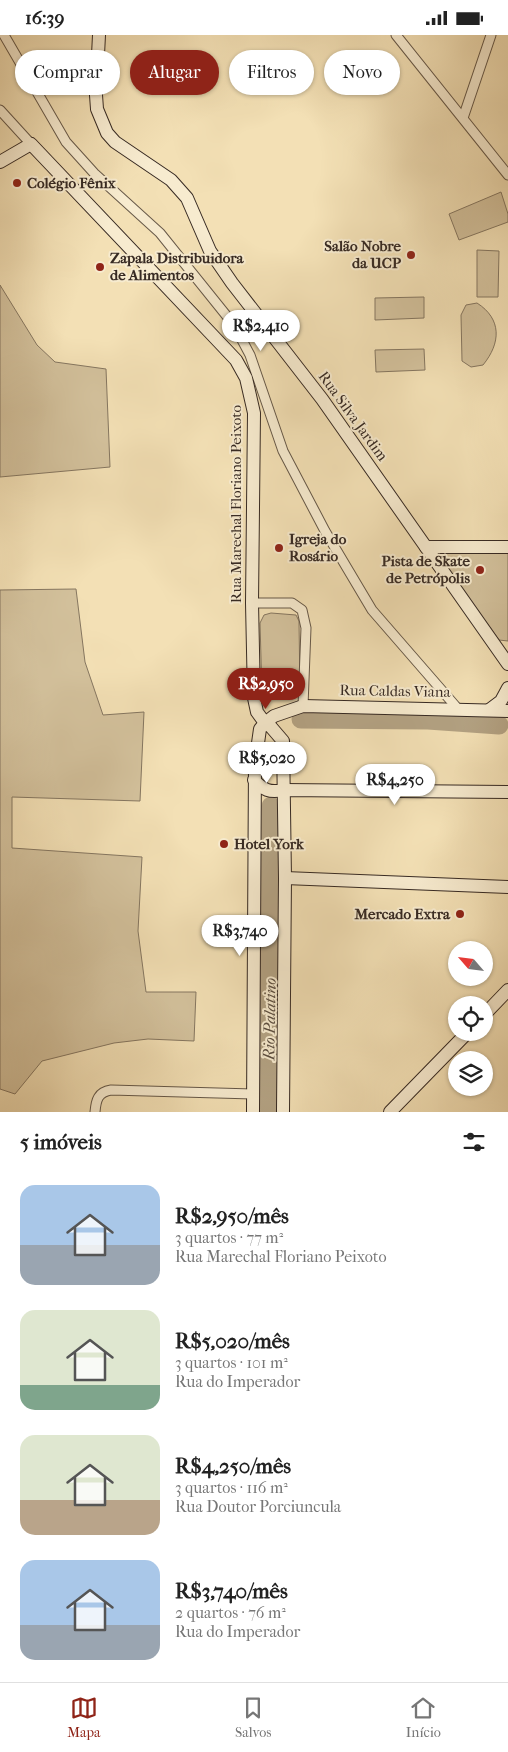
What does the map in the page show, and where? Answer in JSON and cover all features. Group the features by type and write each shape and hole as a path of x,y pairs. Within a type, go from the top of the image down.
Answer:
{"main road":[{"name":"Rua Silva Jardim","path":"99,35 96,95 97,109 106,133 115,142 171,180 187,198 210,251 232,283 322,399 506,659"},
{"path":"0,162 31,144"},
{"name":"Rua Marechal Floriano Peixoto","path":"31,144 236,360 246,378 254,413 252,603 254,698 257,712 265,723"},
{"path":"426,547 508,547"},
{"path":"501,713 501,701 508,688"},
{"name":"Rua Caldas Viana","path":"265,723 274,716 303,706 458,709 501,713"},
{"path":"253,1112 254,780 256,745 260,729 265,723 272,727 283,741 285,878 283,1112"},
{"path":"254,780 265,790 284,795"},
{"path":"255,802 266,797 284,795 508,792"},
{"path":"285,878 508,887"},
{"path":"493,1006 508,990"},
{"path":"390,1112 459,1041"}],"street":[{"path":"4,35 66,142 94,173 160,233 234,325 250,355 283,451 324,531 372,610 458,709"},
{"path":"396,35 508,175"},
{"path":"463,118 491,35"},
{"name":"Rua Marechal Floriano Peixoto","path":"0,110 31,144"},
{"path":"252,603 292,603 302,610 306,628 303,706"},
{"path":"95,1112 98,1098 104,1091 111,1090 253,1094"}],"shaded area":[{"path":"501,192 508,214 508,222 459,240 449,214"},
{"path":"477,250 499,251 498,297 477,297"},
{"path":"0,285 37,345 55,362 106,369 110,467 0,477"},
{"path":"424,297 424,318 375,320 375,298"},
{"path":"477,303 491,316 495,324 496,340 489,357 483,365 471,367 462,361 461,315 466,305"},
{"path":"424,349 425,370 376,372 375,350"},
{"path":"434,550 508,552 508,641 499,640"},
{"path":"76,589 85,662 103,715 144,712 140,801 12,797 12,848 142,857 138,931 146,992 196,992 194,1041 148,1039 114,1043 42,1061 15,1094 0,1089 0,590"},
{"path":"271,613 296,615 299,621 300,693 294,697 269,699 262,693 260,623 264,615"}],"waterway":[{"name":"Rio Palatino","path":"301,719 428,720 499,725"},
{"name":"Rio Palatino","path":"268,1112 271,806"}],"place":[{"name":"Colégio Fênix","path":"17,183"},
{"name":"Salão Nobre da UCP","path":"411,255"},
{"name":"Zapala Distribuidora de Alimentos","path":"100,267"},
{"name":"Igreja do Rosário","path":"279,548"},
{"name":"Pista de Skate de Petrópolis","path":"480,570"},
{"name":"Hotel York","path":"224,844"},
{"name":"Mercado Extra","path":"460,914"}]}
